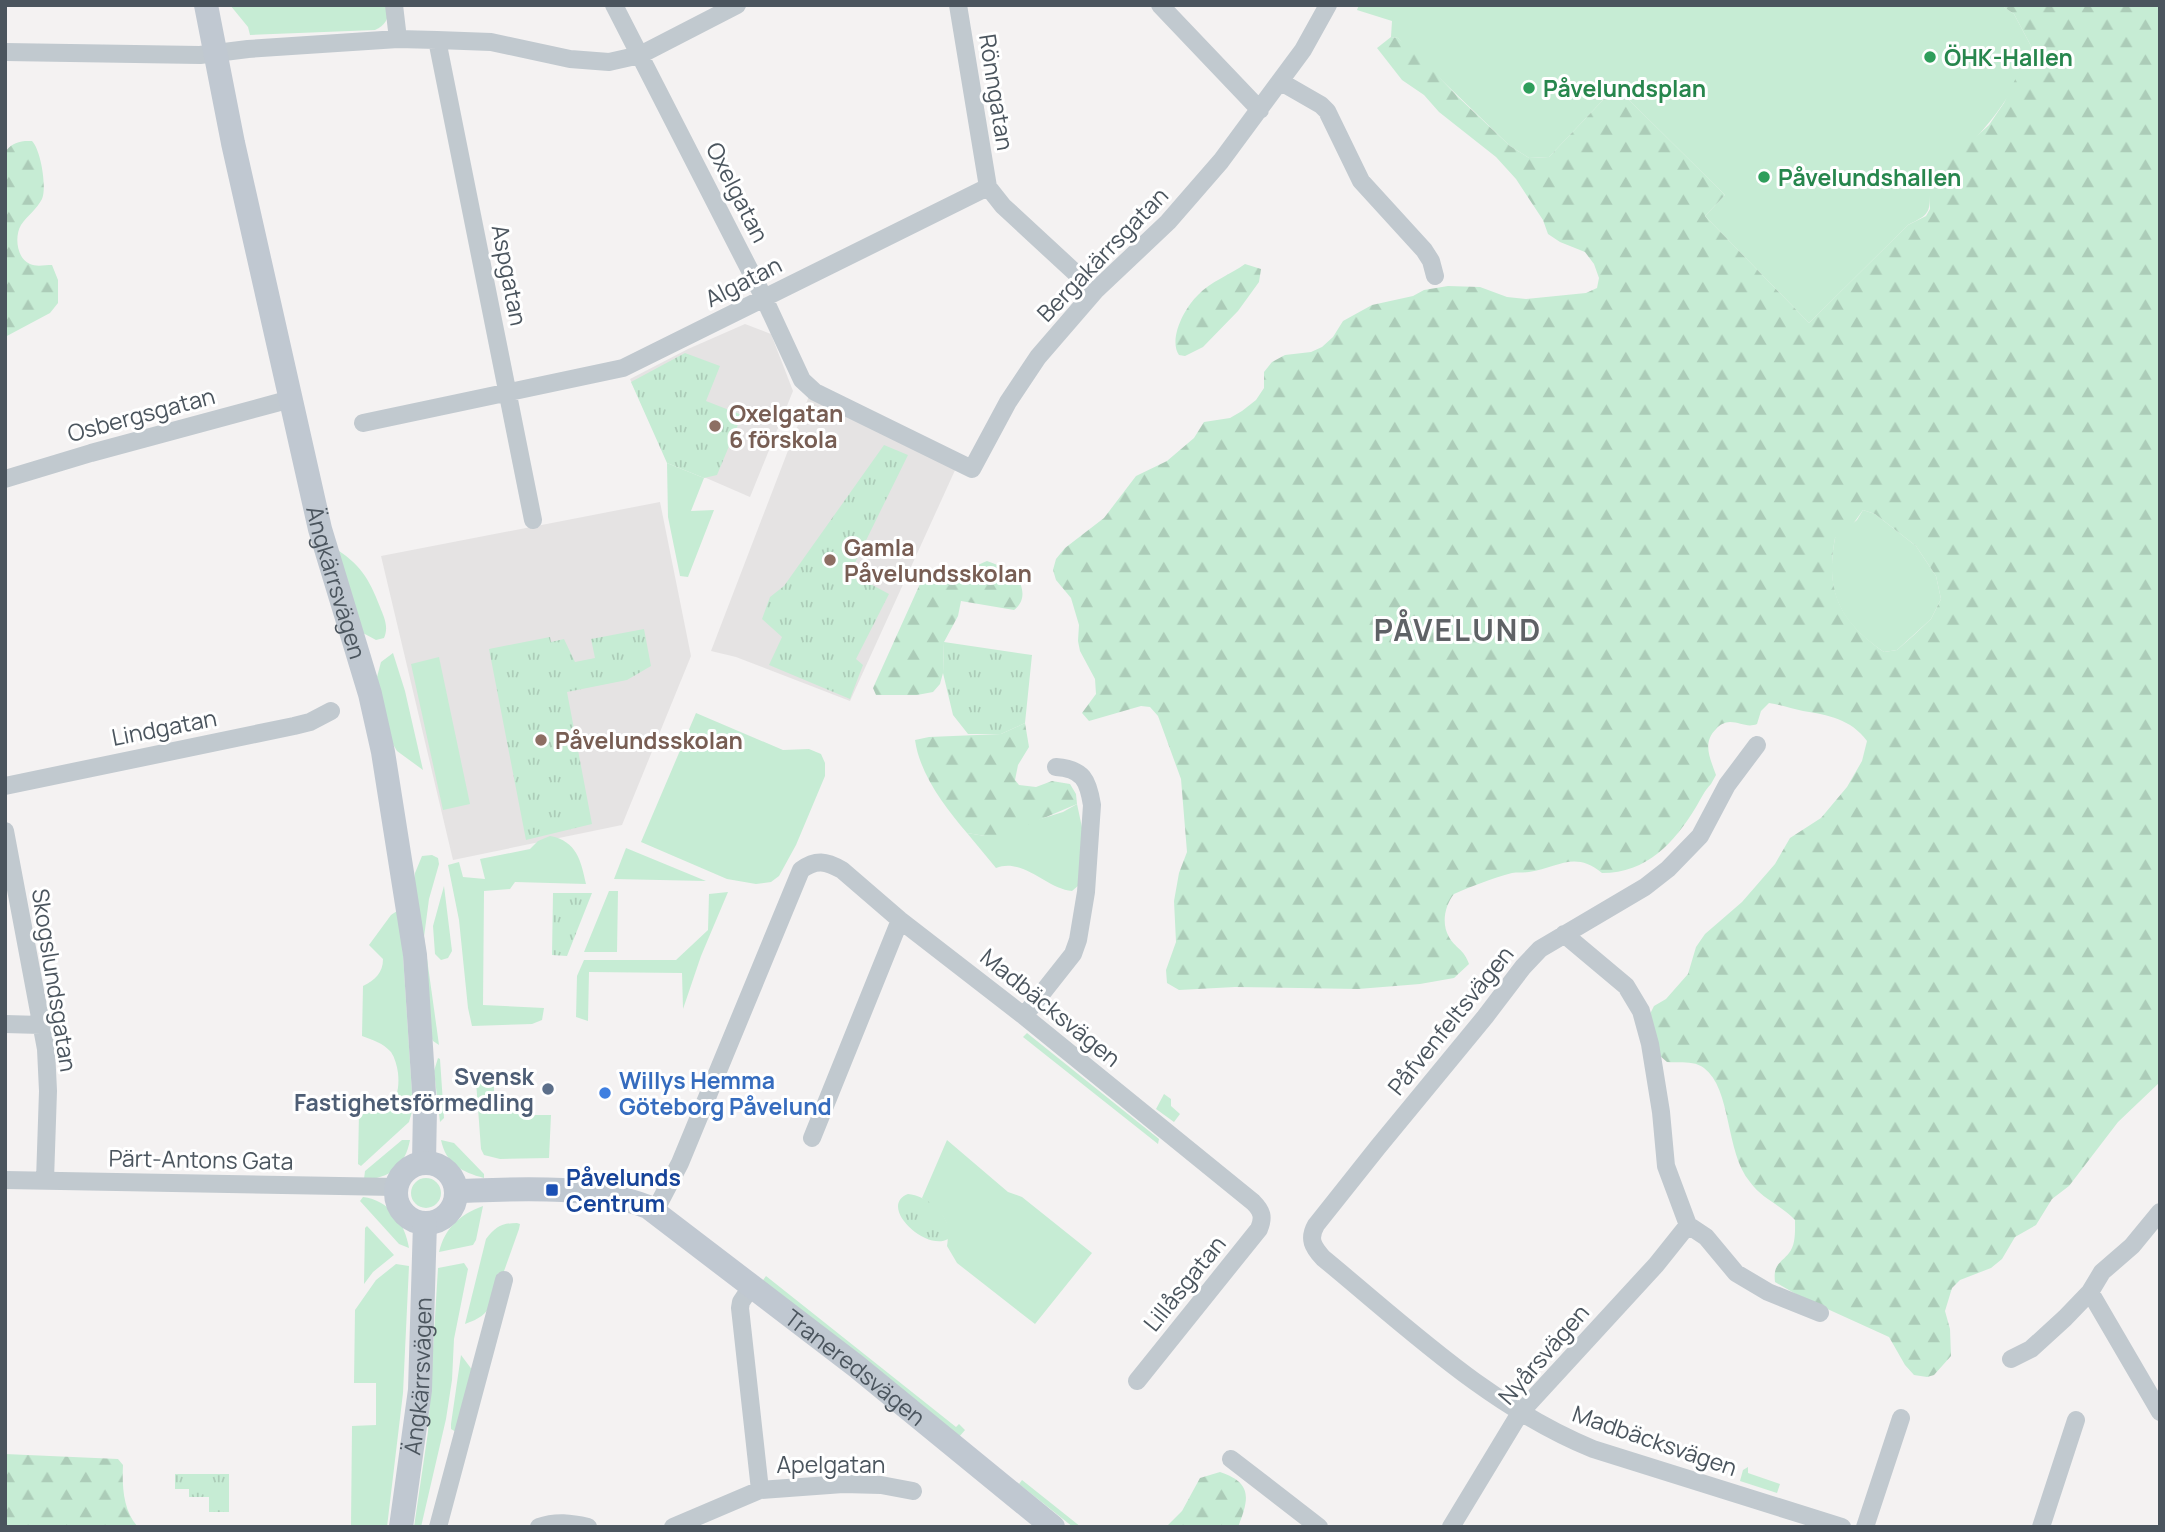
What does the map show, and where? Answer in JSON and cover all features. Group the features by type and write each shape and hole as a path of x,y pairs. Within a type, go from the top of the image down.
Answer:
{"street":[{"name":"Ängkärrsvägen","path":"206,5 233,144 320,529 370,694 383,752 415,955 425,1108 424,1162"},
{"path":"394,5 398,39"},
{"name":"Oxelgatan","path":"614,5 807,386 972,469"},
{"path":"5,52 200,55 398,39 491,42 591,62 610,62 640,54 737,5"},
{"name":"Rönngatan","path":"958,5 988,187"},
{"path":"1160,5 1260,110"},
{"name":"Bergakärrsgatan","path":"972,469 1023,378 1056,335 1095,292 1193,195 1281,82 1310,40 1328,5"},
{"name":"Aspgatan","path":"437,40 533,520"},
{"path":"1281,82 1327,111 1361,181 1424,250 1432,261 1435,276"},
{"path":"988,187 1003,206 1095,292"},
{"name":"Algatan","path":"363,423 623,368 988,187"},
{"name":"Osbergsgatan","path":"5,479 104,449 291,399"},
{"name":"Lindgatan","path":"5,786 310,722 331,711"},
{"name":"Påfvenfeltsvägen","path":"1311,1235 1355,1175 1485,1017 1516,975 1540,949 1645,887 1689,849 1700,836 1727,785 1757,745"},
{"path":"1024,1016 1073,954 1083,916 1092,805 1089,788 1082,775 1069,768 1056,766"},
{"name":"Skogslundsgatan","path":"5,831 46,1049 48,1091 45,1180"},
{"name":"Madbäcksvägen","path":"656,1211 680,1163 800,870 811,863 832,864 842,870 900,920 1024,1016 1253,1202 1262,1213"},
{"path":"812,1138 900,920"},
{"path":"1564,934 1626,986 1641,1011 1649,1034 1666,1166 1688,1225 1706,1237 1736,1273 1768,1292 1820,1313"},
{"path":"5,1024 41,1025"},
{"path":"424,1162 443,1167 455,1182 457,1191 451,1211 435,1222 425,1223 402,1211 398,1204 397,1187 409,1167 424,1162"},
{"name":"Pärt-Antons Gata","path":"5,1180 397,1187"},
{"name":"Traneredsvägen","path":"457,1191 571,1191 614,1197 656,1211 856,1366 1053,1527"},
{"path":"2011,1359 2031,1349 2090,1292 2102,1272 2132,1246 2160,1212"},
{"name":"Lillåsgatan","path":"1137,1381 1259,1229 1262,1213"},
{"name":"Ängkärrsvägen","path":"401,1527 419,1390 425,1223"},
{"name":"Nyårsvägen","path":"1451,1527 1520,1413 1656,1265 1688,1225"},
{"name":"Madbäcksvägen","path":"1311,1235 1314,1248 1323,1258 1494,1397 1558,1434 1593,1449 1842,1527"},
{"path":"438,1527 504,1280"},
{"path":"751,1287 741,1302 740,1321 760,1490"},
{"path":"2090,1292 2160,1412"},
{"path":"1865,1527 1901,1418"},
{"path":"2041,1527 2076,1420"},
{"path":"1231,1459 1319,1527"},
{"name":"Apelgatan","path":"673,1527 760,1490 843,1484 881,1485 913,1491"},
{"path":"539,1527 557,1523 588,1527"}],"shaded area":[{"name":"Oxelgatan 6 förskola","path":"745,324 771,334 793,391 750,497 667,461 630,379"},
{"name":"Gamla Påvelundsskolan","path":"809,396 956,468 850,701 736,657 711,651"},
{"name":"Påvelundsskolan","path":"660,502 691,656 622,825 453,860 381,556"}],"green space":[{"path":"230,5 388,5 388,14 385,23 375,30 250,35 248,27"},
{"path":"1359,5 2001,5 2014,14 2031,46 2014,87 2002,105 1975,139 1930,187 1929,207 1925,215 1908,225 1809,323 1705,216 1725,195 1627,98 1603,100 1549,157 1529,158 1510,146 1398,38 1391,37 1392,21 1357,10"},
{"path":"2001,5 2160,5 2160,1082 2118,1122 2069,1186 2052,1199 2036,1225 2015,1237 2002,1259 1991,1268 1960,1280 1952,1288 1945,1311 1950,1329 1951,1356 1934,1375 1927,1377 1914,1375 1889,1337 1801,1297 1775,1282 1776,1268 1793,1246 1795,1220 1760,1193 1742,1169 1724,1105 1713,1078 1700,1065 1667,1062 1659,1055 1650,1014 1654,1006 1666,999 1688,974 1696,947 1705,934 1742,902 1775,864 1790,838 1821,818 1847,787 1862,761 1867,741 1861,734 1830,716 1769,703 1761,711 1757,724 1730,722 1720,725 1712,734 1708,745 1716,775 1678,832 1646,862 1618,872 1602,873 1583,863 1566,862 1539,870 1505,875 1454,894 1446,909 1445,926 1449,937 1465,955 1469,964 1454,978 1358,989 1235,987 1179,990 1167,983 1166,970 1176,942 1174,901 1179,873 1187,852 1181,779 1158,716 1150,707 1141,706 1089,721 1082,713 1096,694 1095,679 1080,651 1079,625 1071,598 1056,580 1053,570 1056,559 1065,548 1104,518 1136,476 1167,461 1194,438 1204,422 1230,418 1256,400 1264,388 1264,372 1272,362 1285,355 1311,352 1322,347 1333,337 1343,321 1372,305 1448,286 1480,287 1507,297 1526,299 1586,293 1597,288 1599,278 1594,264 1585,252 1548,234 1543,220 1516,179 1496,157 1439,112 1424,95 1402,80 1377,48 1391,37 1398,38 1416,53 1510,146 1529,158 1549,157 1603,100 1627,98 1725,195 1705,216 1809,323 1908,225 1926,216 1930,209 1930,187 1937,173 1989,125 2004,103 2031,46 2014,14","holes":["1863,510 1875,514 1916,546 1936,576 1941,599 1931,619 1914,635 1897,650 1884,652 1856,629 1847,617 1839,604 1832,574 1835,538 1846,534"]},
{"path":"32,141 38,152 43,194 40,203 21,225 18,247 22,257 30,264 52,265 58,280 58,303 50,313 5,337 5,153 13,144"},
{"path":"1245,264 1261,269 1259,282 1238,311 1203,347 1185,356 1179,355 1176,348 1177,332 1188,307 1208,286"},
{"path":"685,353 720,366 706,401 742,415 717,475 704,478 667,463 631,382"},
{"path":"884,445 908,455 850,573 889,594 856,659 863,665 850,699 769,665 782,637 762,619 770,597 784,586"},
{"path":"667,463 704,478 691,511 714,510 688,577 680,576 668,517"},
{"path":"1863,510 1875,514 1916,546 1936,576 1941,599 1931,619 1897,650 1884,652 1856,629 1846,617 1834,590 1832,557 1835,538 1857,520"},
{"path":"333,547 350,559 367,580 384,618 384,638 376,640 363,633"},
{"path":"987,561 1009,570 1017,578 1022,589 1019,605 1014,610 961,601 958,616 944,642 940,684 933,692 917,695 876,695 873,688 924,575 957,574"},
{"path":"644,629 651,666 627,680 567,692 592,824 526,840 489,649 550,637 551,642 564,639 575,662 595,658 591,639"},
{"path":"944,642 1032,655 1025,723 1001,734 968,734 953,715 943,673"},
{"path":"393,653 405,691 423,770 397,751 391,741 377,677 381,662"},
{"path":"439,657 470,804 443,810 411,664"},
{"path":"696,713 783,750 809,749 821,754 825,763 825,776 796,845 779,876 771,882 756,884 727,879 641,842"},
{"path":"1025,723 1029,747 1018,765 1015,780 1019,785 1036,787 1052,781 1070,784 1076,794 1077,804 1006,834 985,836 967,833 928,778 915,740 1001,734"},
{"path":"1077,804 1083,832 1079,885 1072,891 1016,867 996,868 967,833 985,836 1063,812"},
{"path":"550,836 572,847 580,860 586,884 515,882 510,889 484,891 483,1005 544,1008 542,1020 532,1024 472,1026 459,920 448,865 459,862 463,877 485,879 480,859 530,849 538,841"},
{"path":"626,848 706,881 614,879"},
{"path":"432,855 438,858 439,864 429,899 424,937 439,1045 433,1041 429,1032 414,884 422,856"},
{"path":"444,886 452,951 448,958 441,960 435,954 433,926"},
{"path":"609,891 618,891 617,952 584,952"},
{"path":"728,892 701,956 683,1009 682,973 589,972 588,1021 576,1017 577,976 584,960 676,960 708,930 709,894"},
{"path":"553,893 592,893 567,956 552,955"},
{"path":"400,909 413,1108 409,1122 361,1166 358,1164 359,1112 385,1108 395,1099 398,1083 398,1073 391,1052 381,1044 362,1036 363,986 378,976 383,964 383,959 369,945 391,915"},
{"path":"1027,1033 1159,1139 1158,1144 1023,1037"},
{"path":"438,1058 444,1118 440,1122 434,1071"},
{"path":"476,1081 494,1081 494,1102 521,1102 522,1115 551,1115 549,1158 500,1159 484,1155 481,1149"},
{"path":"1164,1094 1171,1099 1171,1106 1180,1114 1174,1122 1156,1109"},
{"path":"402,1140 410,1140 400,1164 389,1174 364,1179 365,1171"},
{"path":"441,1140 454,1143 484,1174 484,1178 456,1166 447,1155"},
{"path":"947,1140 1008,1192 1022,1197 1092,1253 1035,1324 957,1263 947,1246 948,1229 944,1218 922,1198"},
{"path":"426,1178 432,1179 440,1187 440,1199 432,1207 426,1208 420,1207 412,1199 411,1193 412,1187 420,1179"},
{"path":"908,1194 924,1199 938,1209 947,1223 948,1239 928,1239 908,1226 898,1208 900,1200"},
{"path":"363,1197 381,1203 394,1214 404,1230 409,1248 399,1244 360,1201"},
{"path":"483,1206 473,1245 439,1252 454,1223"},
{"path":"520,1224 519,1229 503,1274 498,1273 490,1306 482,1316 465,1324 486,1239 499,1226"},
{"path":"367,1226 394,1255 373,1272 364,1284 365,1228"},
{"path":"464,1263 468,1269 454,1339 446,1419 421,1527 414,1527 428,1432 438,1268"},
{"path":"396,1264 409,1266 403,1393 387,1527 351,1527 352,1426 376,1425 376,1383 354,1383 355,1310 376,1280"},
{"path":"766,1276 956,1427 959,1424 965,1430 959,1437 761,1283"},
{"path":"461,1355 473,1371 456,1432 451,1429 451,1424"},
{"path":"5,1454 118,1459 123,1465 126,1506 138,1527 5,1527"},
{"path":"1748,1467 1748,1473 1780,1484 1777,1493 1740,1481 1743,1470"},
{"path":"1220,1472 1238,1481 1246,1493 1238,1527 1166,1527 1182,1511 1200,1478"},
{"path":"175,1474 229,1474 229,1512 209,1512 209,1497 189,1497 189,1489 175,1489"},
{"path":"1022,1480 1081,1527 1073,1527 1019,1484"}],"place":[{"name":"ÖHK-Hallen","path":"1930,57"},
{"name":"Påvelundsplan","path":"1529,88"},
{"name":"Påvelundshallen","path":"1764,177"},
{"name":"Oxelgatan 6 förskola","path":"715,426"},
{"name":"Gamla Påvelundsskolan","path":"830,560"},
{"name":"Påvelundsskolan","path":"541,740"},
{"name":"Svensk Fastighetsförmedling","path":"548,1089"},
{"name":"Willys Hemma Göteborg Påvelund","path":"605,1093"},
{"name":"Påvelunds Centrum","path":"552,1190"}],"district":[{"name":"PÅVELUND","path":"1458,629"}]}
